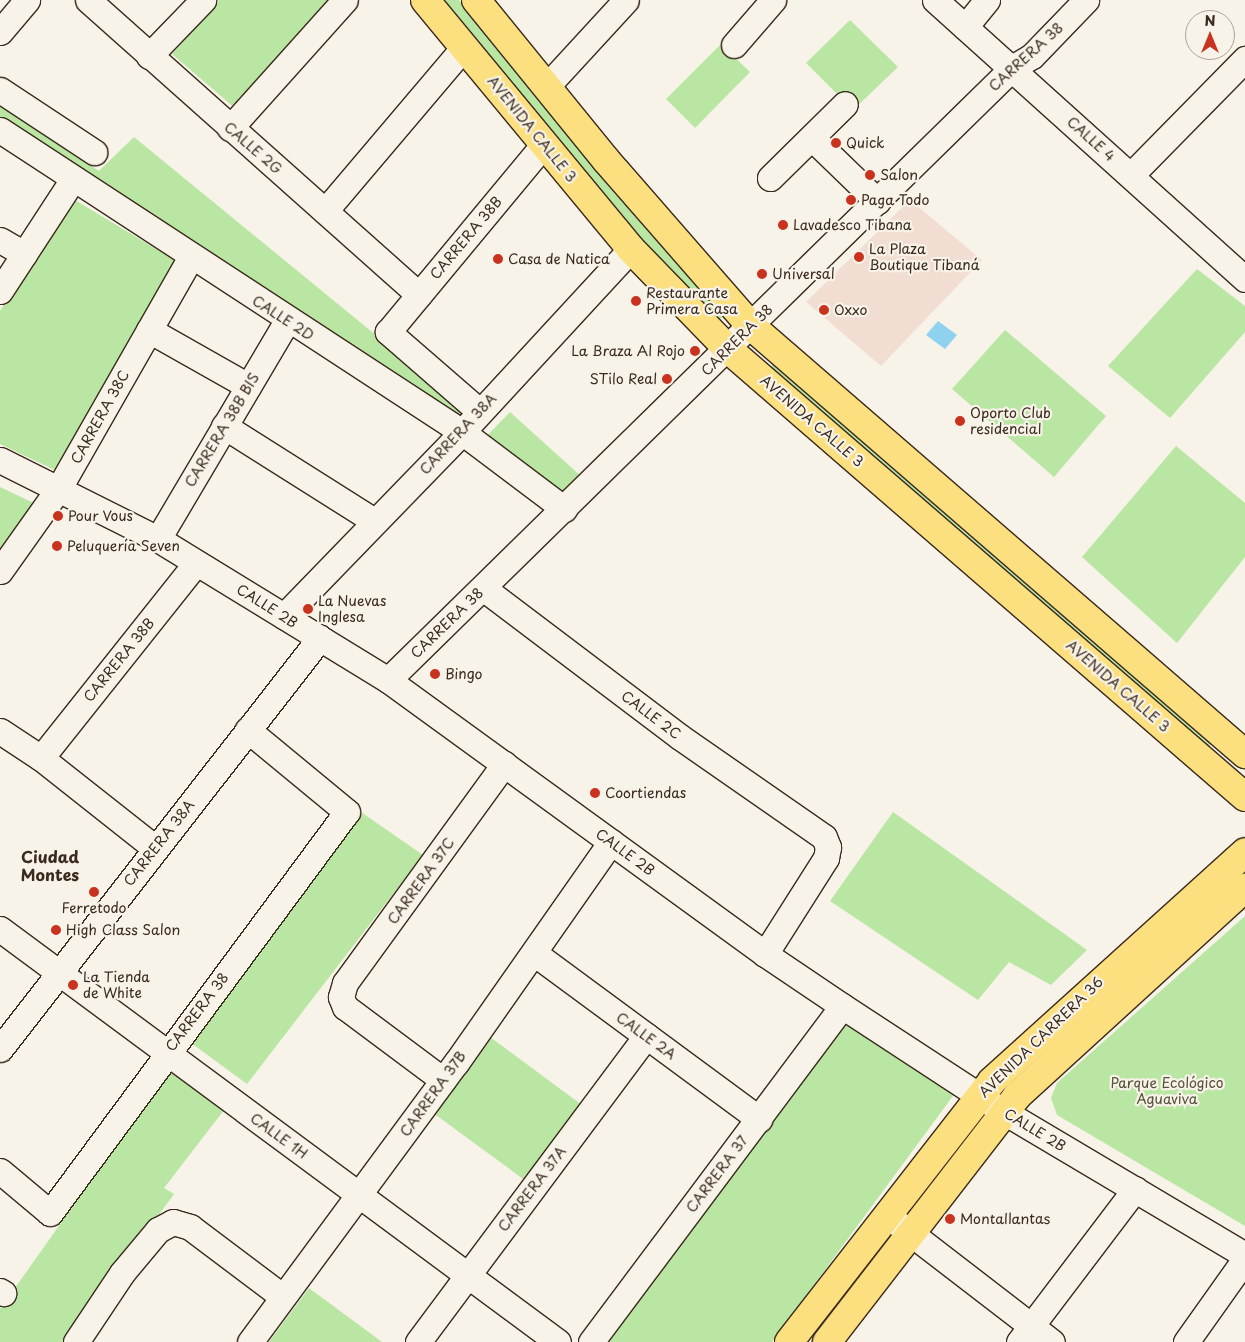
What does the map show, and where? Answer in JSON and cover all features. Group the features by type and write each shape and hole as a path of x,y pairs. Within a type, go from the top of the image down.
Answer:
{"main road":[{"name":"AVENIDA CALLE 3","path":"424,0 631,249 728,349 1245,797"},
{"path":"476,0 546,87 751,326 1245,754"},
{"name":"AVENIDA CARRERA 36","path":"789,1342 979,1096 1140,945 1245,852"},
{"name":"AVENIDA CARRERA 36","path":"827,1342 1004,1112 1027,1086 1245,888"},
{"path":"1140,945 1161,965"}],"street":[{"path":"0,32 27,0"},
{"name":"CALLE 2G","path":"88,0 418,295"},
{"path":"149,56 202,0"},
{"path":"230,128 345,0"},
{"path":"546,87 626,0"},
{"path":"734,45 773,0"},
{"name":"CALLE 4","path":"935,0 1245,279"},
{"path":"965,26 987,0"},
{"name":"CARRERA 38","path":"388,680 728,349 1012,68 1032,56 1086,0"},
{"path":"325,212 464,47"},
{"path":"1131,175 1245,59"},
{"path":"0,90 94,152"},
{"path":"770,178 845,104"},
{"name":"CALLE 2D","path":"0,130 287,320 462,432 564,509"},
{"path":"812,138 877,201"},
{"name":"CARRERA 38B","path":"479,412 388,332 544,144"},
{"path":"0,291 73,179"},
{"path":"0,240 24,254"},
{"name":"CARRERA 38A","path":"284,616 462,432 631,249"},
{"name":"CARRERA 38C","path":"0,571 59,488 191,257"},
{"name":"CARRERA 38B BIS","path":"158,539 287,320"},
{"path":"149,330 248,386"},
{"path":"224,426 374,521"},
{"name":"CALLE 2B","path":"0,460 158,539 388,680 765,954 842,1006 1004,1112 1245,1255"},
{"name":"CARRERA 38B","path":"41,758 196,562"},
{"name":"CALLE 2C","path":"483,588 680,737 824,837 828,847 826,858 765,954"},
{"name":"CARRERA 38A","path":"0,1049 154,848 320,638"},
{"name":"CARRERA 38","path":"0,1171 50,1214 167,1053 347,812 248,730"},
{"path":"0,731 41,758 154,848"},
{"name":"CARRERA 37C","path":"443,1080 344,1008 341,997 345,983 504,764"},
{"name":"CARRERA 37B","path":"250,1342 443,1080 611,842"},
{"name":"CALLE 1H","path":"0,929 558,1342"},
{"name":"CALLE 2A","path":"534,953 759,1119"},
{"name":"CARRERA 37","path":"591,1342 842,1006"},
{"name":"CARRERA 37A","path":"418,1342 646,1036"},
{"path":"1025,1334 1135,1189"},
{"path":"886,1215 910,1233 1025,1334 1052,1342"},
{"path":"76,1342 122,1273 158,1230 173,1222 190,1227 282,1297"},
{"path":"1186,1342 1245,1259"}],"shaded area":[{"path":"910,200 982,260 881,366 806,302"}],"green space":[{"path":"219,0 333,0 237,110 172,54"},
{"path":"436,0 459,0 648,229 725,313 716,325 637,243"},
{"path":"850,20 898,67 853,110 806,63"},
{"path":"721,44 750,72 695,128 666,99"},
{"path":"0,105 99,171 134,137 471,413 463,425 0,121"},
{"path":"70,197 176,261 59,472 0,444 0,311"},
{"path":"1197,269 1245,306 1245,332 1170,418 1108,366"},
{"path":"1005,330 1106,416 1054,477 952,389"},
{"path":"776,361 1212,743 1206,750 768,370"},
{"path":"510,412 583,478 564,497 481,442"},
{"path":"1176,446 1245,503 1245,557 1177,643 1082,557"},
{"path":"0,487 38,505 0,553"},
{"path":"358,810 423,855 247,1084 187,1040"},
{"path":"893,812 1087,950 1051,985 1009,962 978,1000 830,901"},
{"name":"Parque Ecológico Aguaviva","path":"1245,916 1245,1226 1057,1115 1051,1098 1057,1083"},
{"path":"844,1021 958,1089 772,1342 609,1342"},
{"path":"486,1034 586,1108 530,1184 429,1110"},
{"path":"174,1068 231,1101 164,1188 174,1194 67,1342 0,1342 0,1309 168,1072"},
{"path":"309,1288 382,1342 269,1342"}],"water":[{"path":"938,321 957,335 945,349 926,335"}],"place":[{"name":"Quick","path":"836,143"},
{"name":"Salon","path":"870,175"},
{"name":"Paga Todo","path":"851,200"},
{"name":"Lavadesco Tibana","path":"783,225"},
{"name":"La Plaza Boutique Tibaná","path":"859,257"},
{"name":"Casa de Natica","path":"498,259"},
{"name":"Universal","path":"762,274"},
{"name":"Restaurante Primera Casa","path":"636,301"},
{"name":"Oxxo","path":"824,310"},
{"name":"La Braza Al Rojo","path":"695,351"},
{"name":"STilo Real","path":"667,379"},
{"name":"Oporto Club residencial","path":"960,421"},
{"name":"Pour Vous","path":"58,516"},
{"name":"Peluquería Seven","path":"57,546"},
{"name":"La Nuevas Inglesa","path":"308,609"},
{"name":"Bingo","path":"435,674"},
{"name":"Coortiendas","path":"595,793"},
{"name":"Ferretodo","path":"94,892"},
{"name":"High Class Salon","path":"56,930"},
{"name":"La Tienda de White","path":"73,985"},
{"name":"Montallantas","path":"950,1219"}],"district":[{"name":"Ciudad Montes","path":"50,865"}]}
